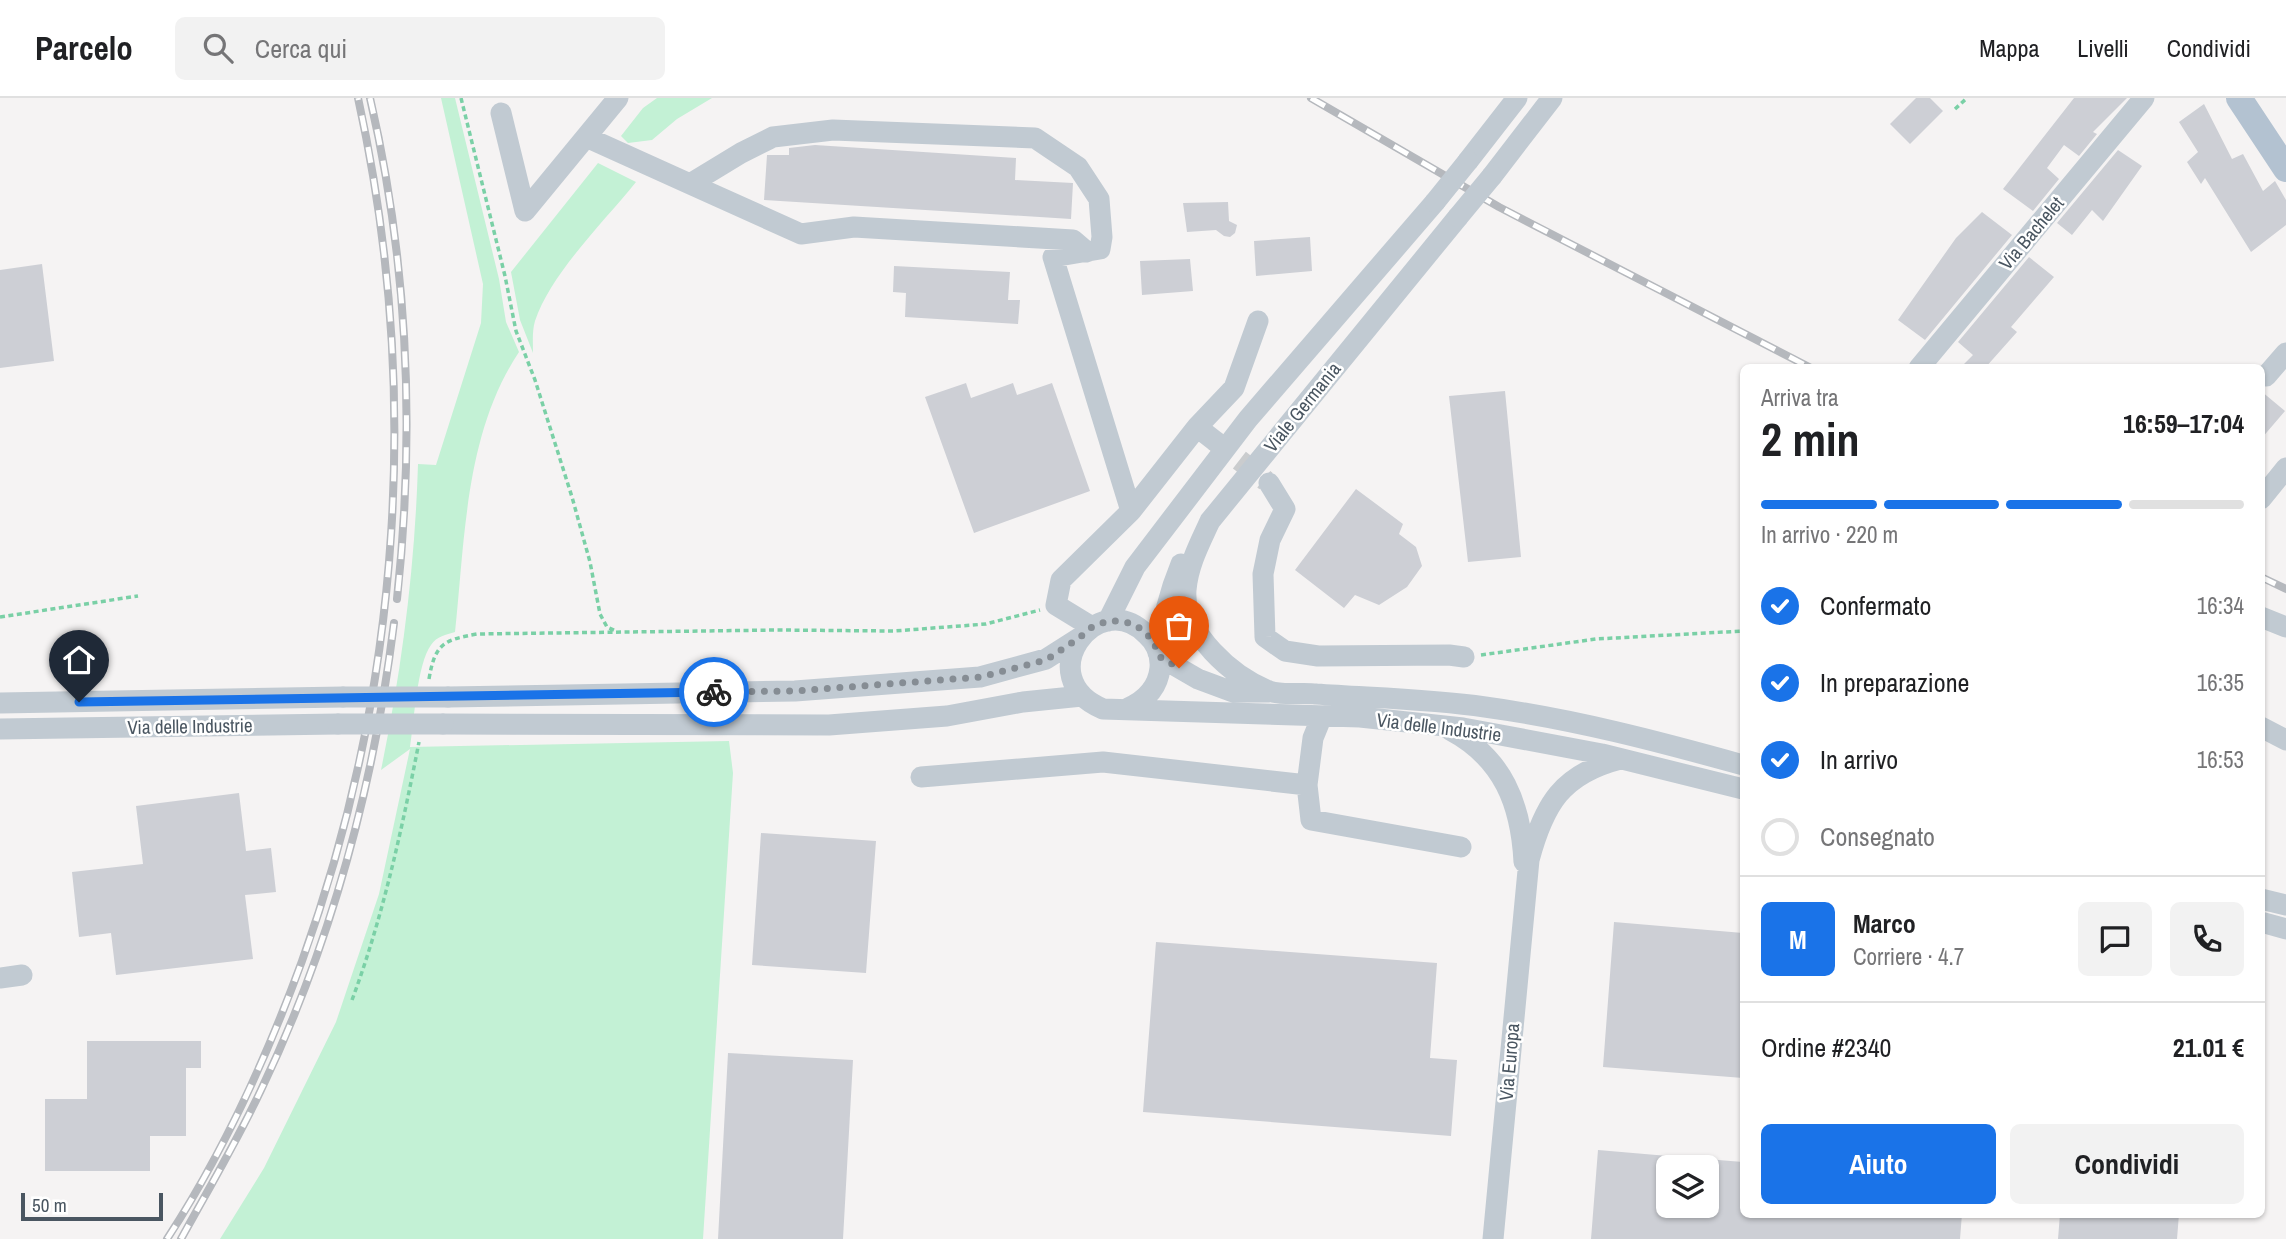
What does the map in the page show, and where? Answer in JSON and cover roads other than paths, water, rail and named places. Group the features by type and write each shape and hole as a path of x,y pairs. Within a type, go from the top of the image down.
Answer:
{"main road":[{"path":"2239,98 2286,169"}],"street":[{"path":"501,113 525,211 618,98"},
{"name":"Viale Germania","path":"1093,629 1135,567 1232,440 1435,202 1517,98"},
{"name":"Viale Germania","path":"1310,693 1271,692 1232,670 1208,648 1191,618 1186,592 1192,559 1210,520 1492,176 1552,98"},
{"name":"Via Bachelet","path":"1922,364 2144,98"},
{"path":"690,184 773,137 833,130 1035,138 1078,167 1099,200 1102,237 1100,250 1052,257 1131,511"},
{"path":"586,137 801,234 854,227 1045,238 1073,240 1087,251"},
{"path":"1093,629 1056,605 1061,580 1131,511 1197,427 1234,388 1258,321"},
{"path":"2266,376 2286,353"},
{"path":"1197,427 1215,441"},
{"path":"2265,494 2286,468"},
{"path":"1269,483 1285,509 1270,540 1262,575 1265,637 1284,651 1318,656 1464,657"},
{"path":"1210,520 1182,559 1169,594 1161,626 1159,655 1158,680 1151,693 1128,708 1103,709 1082,696 1071,674 1073,649 1093,629 1121,621 1133,624 1153,641 1159,655 1198,679 1233,692 1271,692"},
{"path":"2265,619 2286,627"},
{"name":"Via delle Industrie","path":"0,703 794,691 981,677 1046,660 1093,629"},
{"name":"Via delle Industrie","path":"1310,693 1482,706 1559,718 1740,764"},
{"name":"Via delle Industrie","path":"0,729 338,724 829,725 947,716 1023,702 1082,696"},
{"name":"Via delle Industrie","path":"1128,708 1360,717 1444,726 1530,738 1740,788"},
{"path":"1322,716 1313,738 1307,785 1311,820 1461,847"},
{"name":"Via Europa","path":"1444,726 1480,748 1501,774 1520,828 1525,885"},
{"path":"2265,729 2286,740"},
{"name":"Via Europa","path":"1493,1239 1528,860 1536,835 1564,785 1601,764 1622,759"},
{"path":"920,777 1103,762 1307,785"},
{"path":"2265,900 2286,905"},
{"path":"2265,923 2286,929"},
{"path":"0,978 22,975"}],"tunnel":[{"path":"1215,441 1266,481"}],"railway":[{"path":"167,1239 225,1139 274,1033 302,961 336,856 362,750 380,642 391,533 394,424 390,315 378,206 358,98"},
{"path":"370,98 393,222 404,347 406,473 397,599"},
{"path":"1311,98 1499,207 1803,364"},
{"path":"2265,579 2286,589"},
{"path":"181,1239 261,1090 309,978 329,921 362,803 375,743 394,623"}]}
